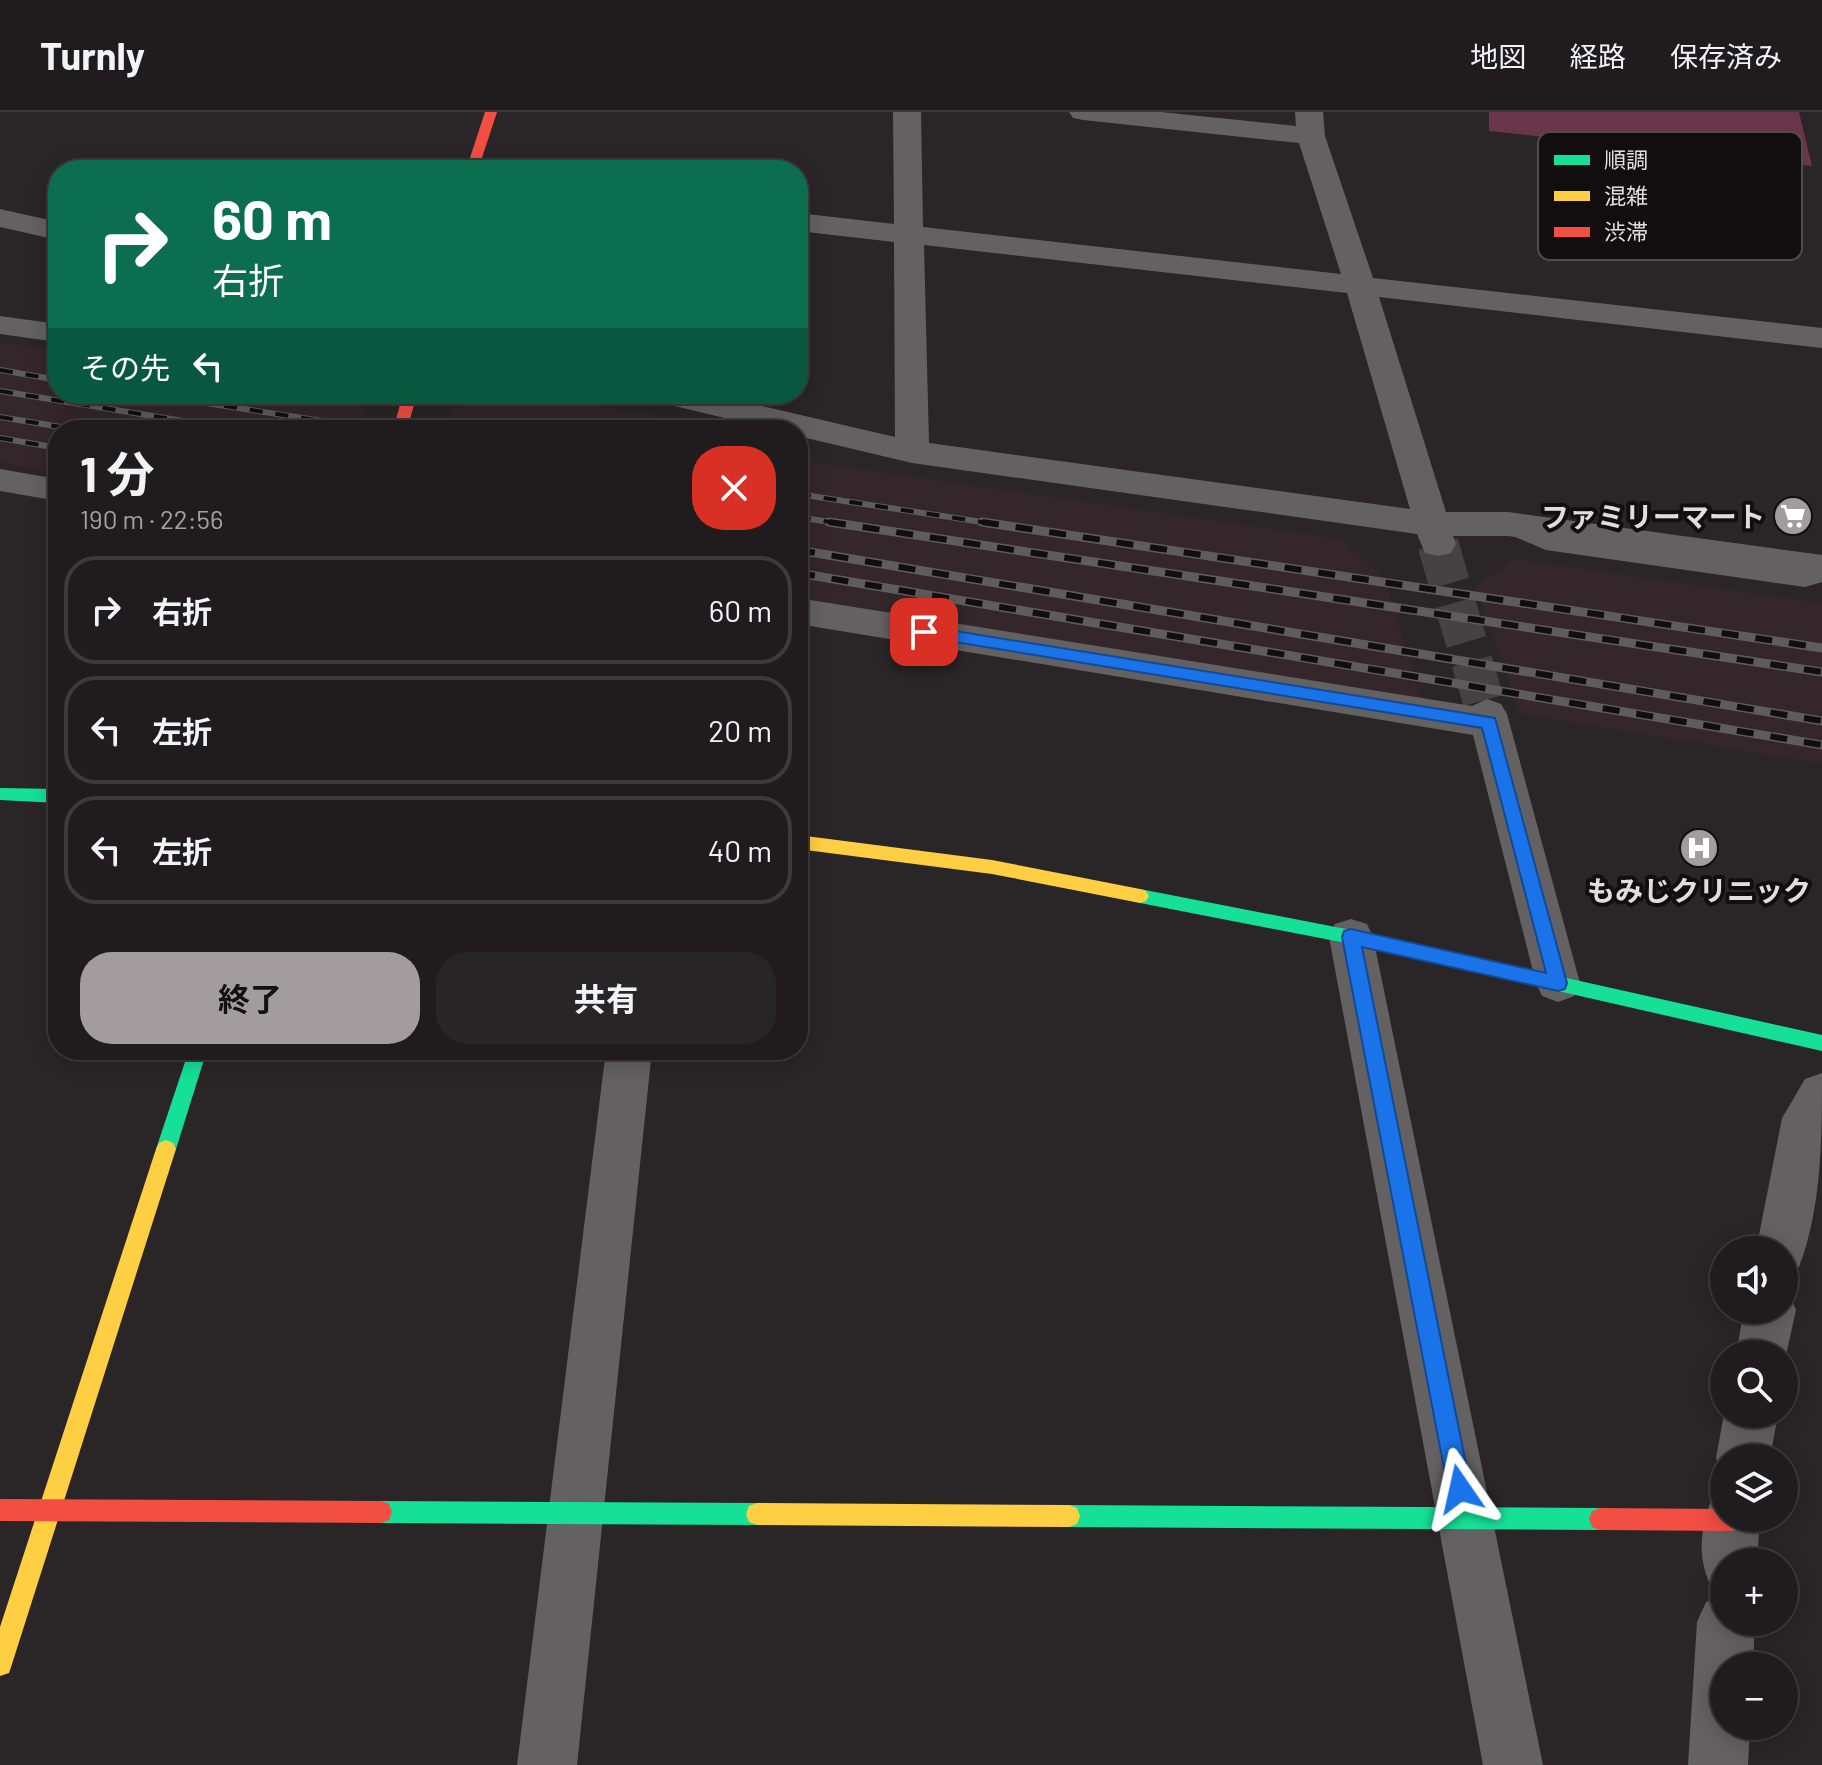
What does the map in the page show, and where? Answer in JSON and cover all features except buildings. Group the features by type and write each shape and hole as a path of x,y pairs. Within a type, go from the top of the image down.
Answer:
{"street":[{"path":"475,160 491,112"},
{"path":"907,112 912,452"},
{"path":"1083,112 1310,124 1434,534"},
{"path":"0,218 48,229"},
{"path":"808,223 1822,338"},
{"path":"0,325 48,332"},
{"path":"708,404 776,420"},
{"path":"808,427 912,452 1434,534 1508,524 1822,567"},
{"path":"0,480 48,488"},
{"path":"808,613 1488,718 1558,983"},
{"path":"0,794 48,796"},
{"path":"808,843 992,867 1351,937 1822,1043"},
{"path":"1351,937 1513,1765"},
{"path":"0,1664 195,1060"},
{"path":"547,1765 628,1060"},
{"path":"1784,1236 1806,1118 1822,1094"},
{"path":"0,1510 1466,1519 1731,1533"},
{"path":"1718,1765 1725,1636"}],"lane":[{"path":"1508,524 1546,542 1805,578 1822,573"}],"shaded area":[{"path":"1489,112 1799,112 1812,166 1802,165 1802,132 1538,132 1538,136 1489,131"},
{"path":"0,342 48,349 48,404 361,404 364,409 360,420 48,420 48,471 0,463"},
{"path":"464,404 581,404 666,420 448,420 452,408 459,409"},
{"path":"808,461 1342,539 1385,579 1423,705 808,602"},
{"path":"1515,559 1822,603 1822,764 1520,714 1475,586"}],"tunnel":[{"path":"1438,544 1487,714"}],"railway":[{"path":"0,370 48,378"},
{"path":"0,391 48,399"},
{"path":"79,404 177,420"},
{"path":"212,404 316,420"},
{"path":"0,417 48,425"},
{"path":"0,438 48,446"},
{"path":"808,496 995,524"},
{"path":"808,519 837,523"},
{"path":"829,522 837,523"},
{"path":"982,522 1822,648"},
{"path":"837,523 1822,672"},
{"path":"837,523 842,524"},
{"path":"808,552 1822,721"},
{"path":"808,575 1822,745"}],"traffic: fast":[{"path":"0,794 48,796"},
{"path":"1140,896 1351,937 1822,1043"},
{"path":"166,1149 195,1060"},
{"path":"381,1512 757,1514"},
{"path":"1069,1516 1600,1519"}],"traffic: slow":[{"path":"808,843 992,867 1140,896"},
{"path":"0,1664 166,1149"},
{"path":"757,1514 1069,1516"}],"traffic: jam":[{"path":"475,160 491,112"},
{"path":"403,420 407,404"},
{"path":"0,1510 381,1512"},
{"path":"1600,1519 1710,1520"}],"place":[{"name":"ファミリーマート","path":"1793,516"},
{"name":"もみじクリニック","path":"1699,848"}],"route":[{"path":"924,632 1489,723 1558,983 1351,937 1460,1489"}]}
